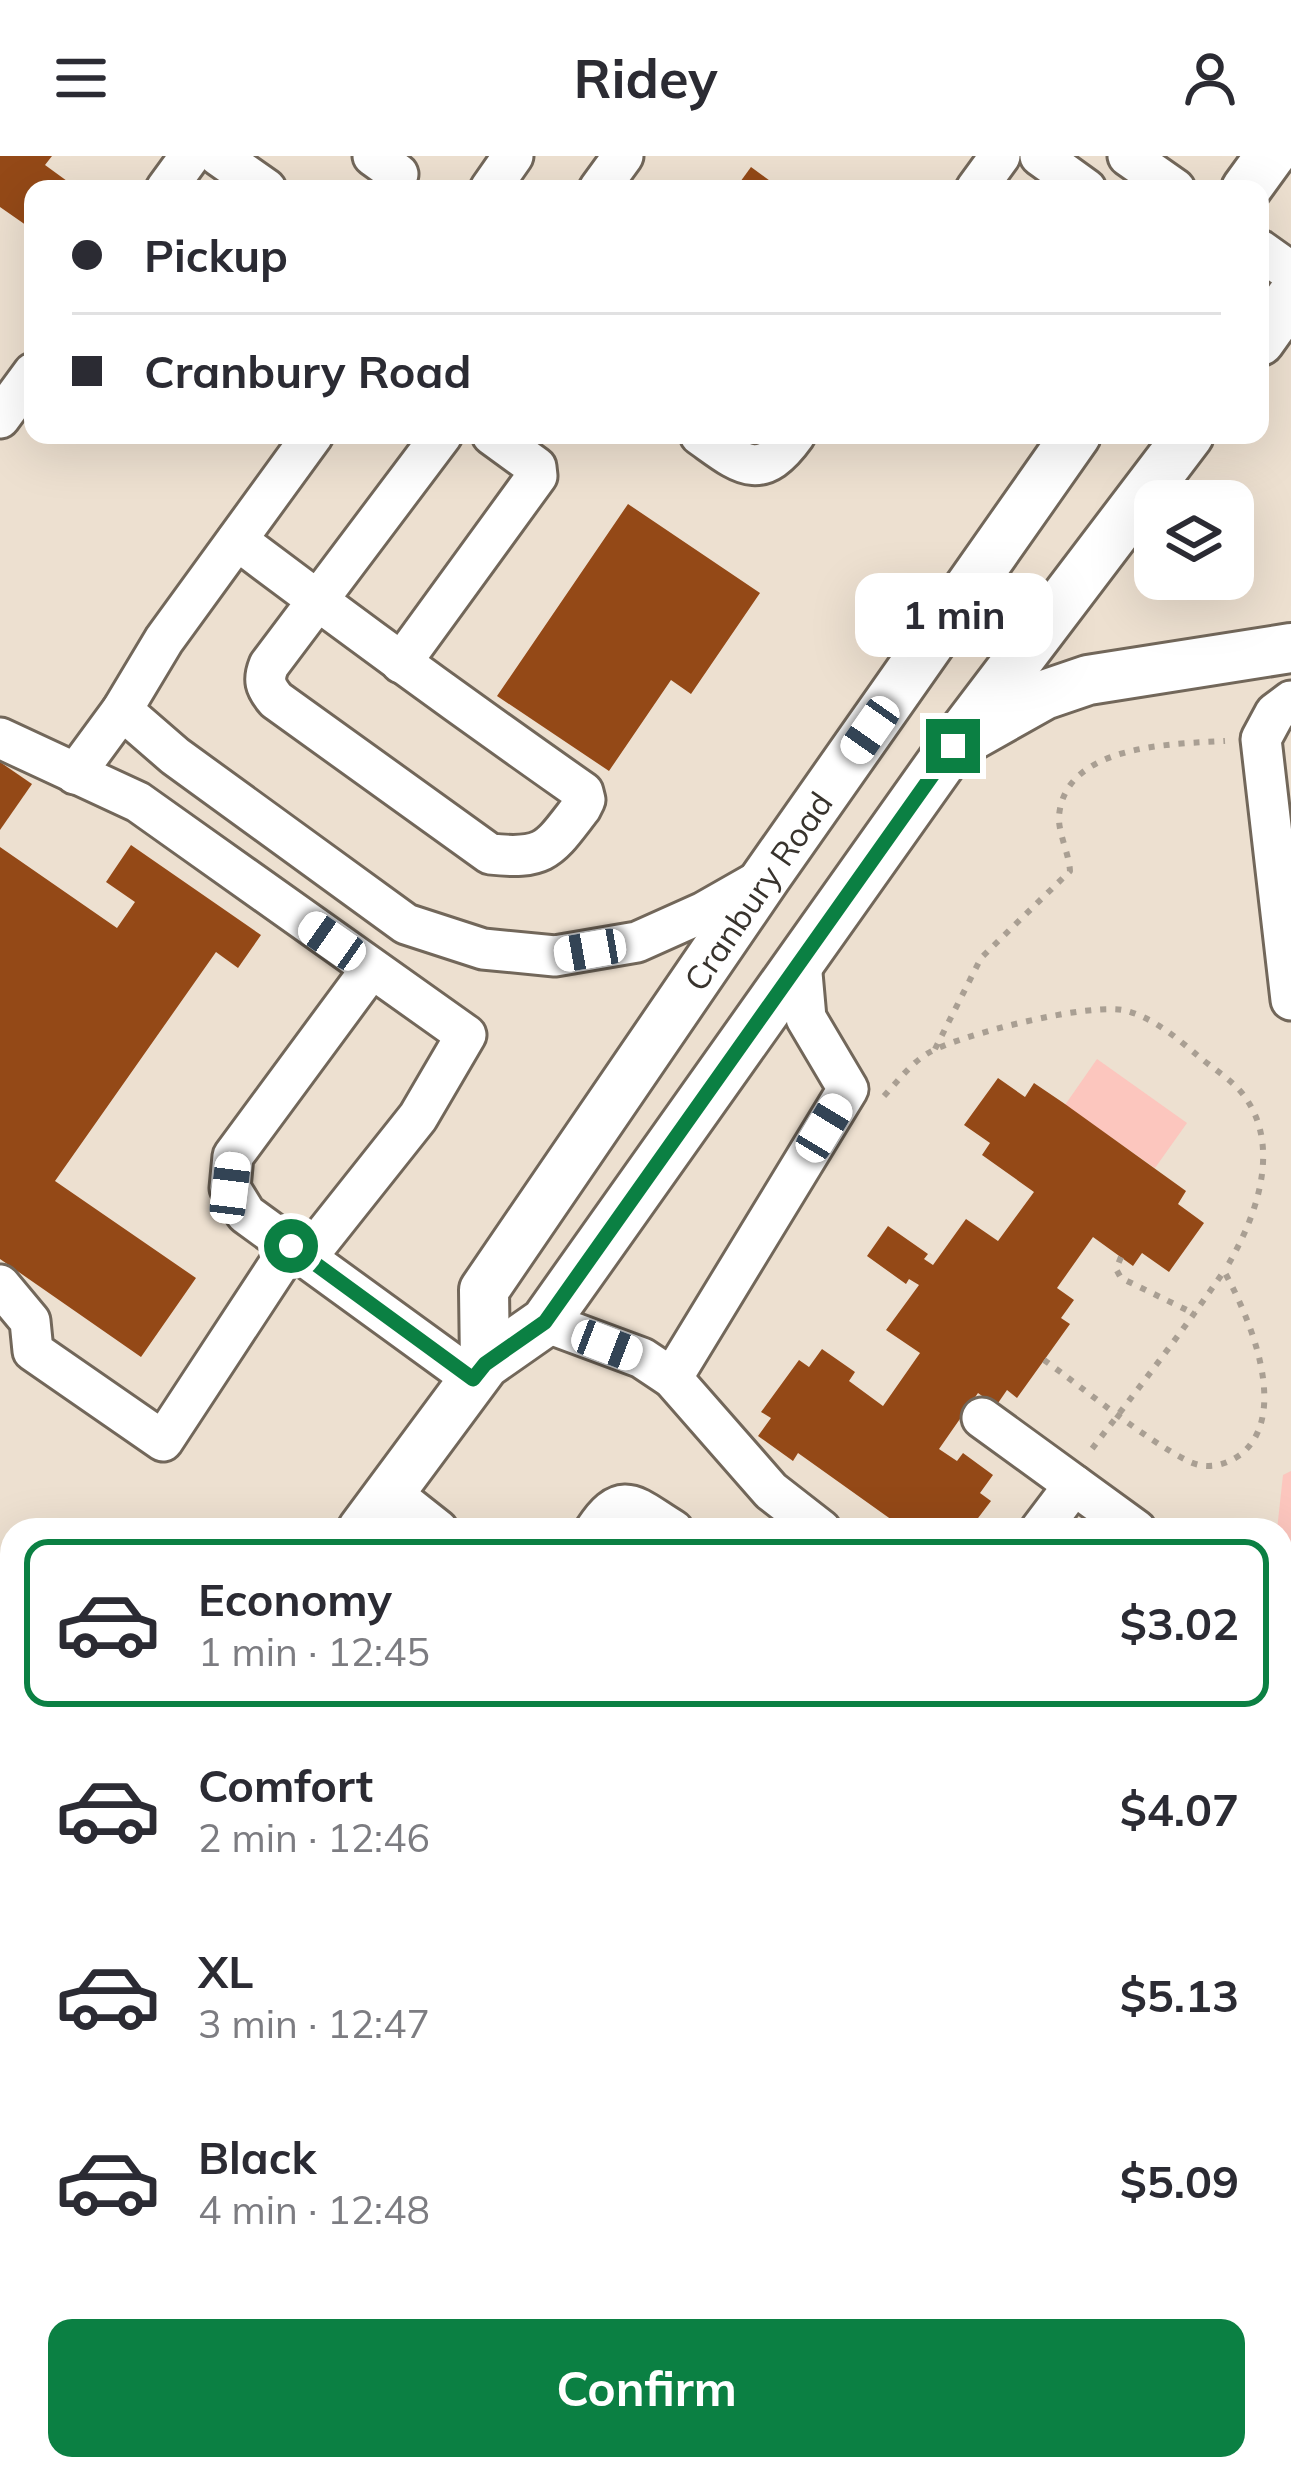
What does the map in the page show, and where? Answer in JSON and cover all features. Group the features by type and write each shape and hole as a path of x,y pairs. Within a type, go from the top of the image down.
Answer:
{"main road":[{"name":"Cranbury Road","path":"479,1372 484,1290 1070,444"},
{"path":"376,1511 479,1372 545,1322 953,746 1182,444"},
{"path":"953,746 1044,695 1088,680 1291,648"}],"street":[{"path":"219,156 253,180"},
{"path":"1040,156 1073,180"},
{"path":"1128,156 1161,180"},
{"path":"0,418 24,385"},
{"path":"75,774 122,710 164,640 307,444"},
{"path":"237,541 316,600 400,663 583,793 581,808 550,848 521,857 490,854 276,700 266,688 264,676 316,600 435,444"},
{"path":"400,663 537,476 536,467 505,444"},
{"path":"713,444 744,466 764,465 789,444"},
{"path":"1291,701 1275,712 1262,739 1291,1000"},
{"path":"122,710 175,756 406,924 483,949 555,956 637,941 704,912 766,877"},
{"path":"0,738 138,802 466,1035 418,1117 299,1252 164,1441 33,1351 30,1321 0,1285"},
{"path":"672,1378 861,1098 806,1018 801,962"},
{"path":"371,969 233,1156 230,1188 246,1214 479,1372"},
{"path":"545,1322 642,1358 672,1378 771,1491 806,1518"},
{"path":"982,1418 1119,1518"},
{"path":"1048,1518 1070,1483"},
{"path":"603,1518 620,1502 653,1518"}],"path":[{"path":"935,1049 981,958 1070,871 1059,818 1066,794 1097,759 1166,745 1262,739"},
{"path":"861,1098 935,1049 1047,1018 1106,1008 1145,1018 1244,1095 1258,1131 1262,1181 1255,1214 1224,1271 1070,1483"},
{"path":"1120,1257 1115,1269 1120,1278 1195,1313"},
{"path":"1044,1360 1191,1462 1213,1467 1251,1448 1265,1421 1269,1373 1246,1310 1224,1271"}],"shaded area":[{"path":"1097,1059 1187,1123 1155,1168 1065,1105"},
{"path":"1291,1471 1291,1518 1278,1518 1283,1475"}],"building":[{"path":"0,156 52,156 45,165 66,180 24,180 24,224 0,207"},
{"path":"751,167 769,180 742,180"},
{"path":"628,504 760,593 691,694 671,680 609,771 497,696"},
{"path":"0,762 32,784 0,830"},
{"path":"131,845 261,935 238,968 216,952 55,1181 196,1278 141,1357 0,1259 0,847 117,928 135,902 106,882"},
{"path":"998,1078 1025,1097 1034,1083 1186,1191 1178,1204 1204,1223 1169,1272 1142,1253 1133,1266 1093,1237 1057,1288 1074,1300 1061,1318 1070,1324 1017,1398 1007,1390 996,1406 978,1393 939,1449 957,1461 963,1453 993,1475 980,1493 991,1501 978,1518 889,1518 798,1453 793,1461 758,1436 771,1418 761,1412 799,1360 809,1367 822,1349 855,1372 849,1381 883,1406 920,1353 886,1330 919,1285 909,1279 906,1284 867,1256 888,1226 928,1254 924,1259 933,1265 966,1219 998,1241 1034,1192 982,1155 990,1143 964,1125"}],"route":[{"path":"291,1246 473,1379 485,1364 545,1322 953,746"}]}
